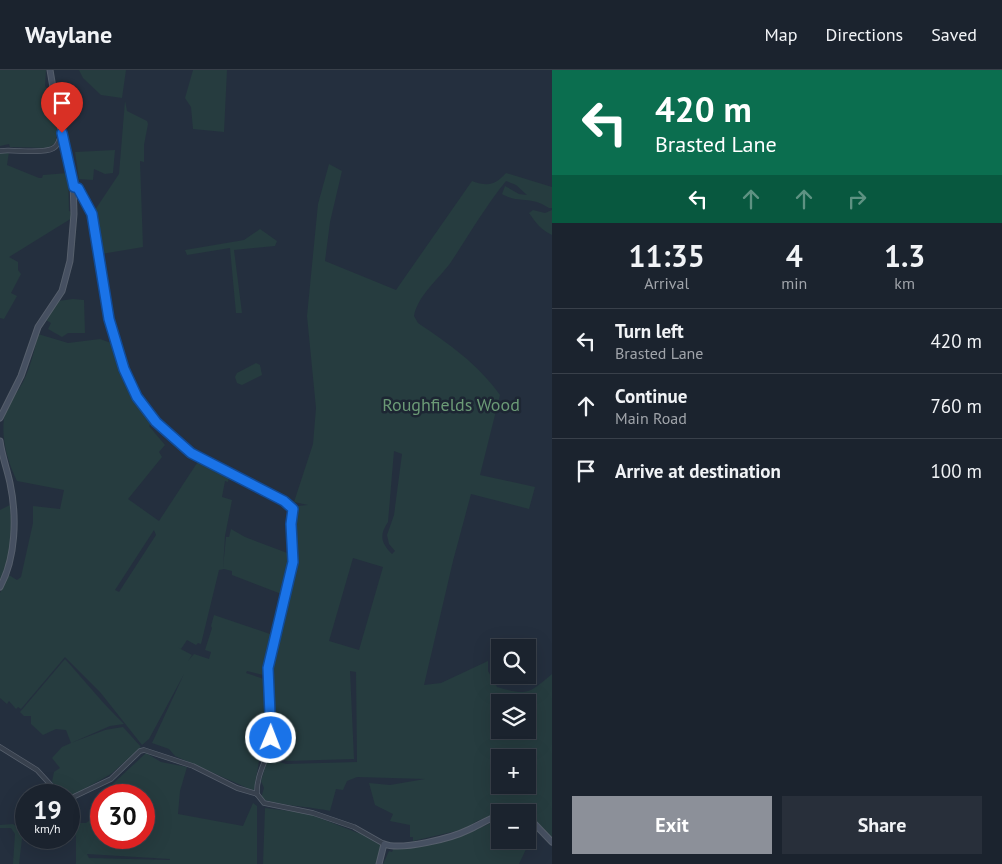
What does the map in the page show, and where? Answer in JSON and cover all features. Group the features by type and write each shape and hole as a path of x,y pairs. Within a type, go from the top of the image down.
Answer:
{"street":[{"path":"0,418 21,376 38,327 62,291 70,261 74,187 50,70"},
{"path":"0,151 13,149 48,151 57,146 62,133"},
{"path":"74,187 78,188 92,214 109,319 124,369 137,397 156,422 191,453 284,501 293,509 291,524 293,562 268,668 267,691 272,720 271,742 261,766 257,794"},
{"path":"0,442 11,484 14,526 8,573 0,587"},
{"path":"0,747 37,770 50,784"},
{"path":"80,794 112,779 140,751 144,750 193,766 236,788 257,794 264,803 313,812 354,827 389,846 411,844 459,834 491,819"},
{"path":"536,825 552,842"},
{"path":"379,864 384,844"}],"green space":[{"path":"0,70 46,70 45,86 51,94 58,129 55,143 48,148 10,147 9,144 0,146"},
{"path":"79,70 126,70 122,98 101,95 83,78"},
{"path":"193,70 227,70 224,132 193,129 191,107 185,98"},
{"path":"125,101 127,111 147,121 148,124 144,145 144,162 140,161 143,247 101,254 93,213 119,174"},
{"path":"115,150 113,173 105,174 94,169 93,180 79,179 75,152"},
{"path":"9,152 7,165 39,178 42,178 43,175 68,173 69,211 72,212 72,218 9,257 18,262 18,270 21,274 11,293 17,296 4,319 0,318 0,153"},
{"name":"Roughfields Wood","path":"329,164 342,171 330,222 325,261 396,290 472,181 491,184 506,173 552,187 552,208 549,208 530,200 514,199 502,194 505,186 519,194 527,195 516,185 506,181 451,262 424,294 414,316 418,323 473,364 500,395 480,475 535,487 529,509 471,494 424,685 441,683 488,661 491,684 515,692 532,689 552,674 552,839 536,821 536,804 491,804 491,816 477,821 465,829 413,841 413,837 410,837 410,825 390,821 393,814 375,805 369,783 390,785 425,779 357,777 347,781 343,790 336,789 330,811 274,802 261,798 264,788 261,781 268,758 286,764 357,762 356,672 350,671 354,759 287,761 268,756 272,745 275,724 271,674 279,634 297,566 295,509 298,506 308,505 294,502 313,444 316,408 307,316 318,204","holes":["394,451 402,454 394,515 387,535 389,544 395,551 392,554 385,546 382,535 388,522","353,558 383,567 359,650 329,641"]},
{"path":"533,210 545,213 552,210 552,235 534,220 529,213"},
{"path":"260,229 277,241 275,246 234,250 242,313 236,313 230,248 187,255 185,250 244,240"},
{"path":"84,300 85,333 68,333 62,337 48,329 51,323 46,320 58,301"},
{"path":"38,334 68,343 100,339 114,344 133,395 153,423 149,426 165,445 159,452 162,457 128,499 159,521 199,460 229,478 228,482 225,481 222,497 232,500 225,536 223,568 226,537 229,537 231,529 245,537 290,554 284,595 232,575 232,571 219,570 201,644 198,643 196,645 187,640 181,649 177,647 192,655 188,661 194,654 209,659 211,652 205,650 214,615 273,635 263,675 247,671 246,673 264,679 268,712 267,741 259,761 254,791 175,756 169,749 152,743 184,674 149,739 142,745 100,692 65,657 21,709 18,707 16,709 9,701 7,704 0,698 0,593 9,575 17,580 21,577 33,523 33,506 60,509 64,490 17,481 5,448 3,430 5,413 26,377","holes":["154,530 156,535 119,592 115,590"]},
{"path":"256,363 260,365 262,375 242,385 237,383 235,377 237,373"},
{"path":"10,505 10,544 7,564 0,582 0,510"},
{"path":"65,659 124,724 110,726 71,743 66,730 56,729 43,735 31,724 31,716 24,716 20,712"},
{"path":"123,727 141,747 111,774 90,784 80,791 80,784 54,784 52,782 54,772 60,768 52,758 62,747 105,730"},
{"path":"146,753 161,762 187,767 180,791 178,814 243,826 253,803 257,806 257,864 76,864 76,849 80,849 80,823 86,823 90,820 90,849 155,849 155,784 113,784","holes":["87,854 170,859 89,858"]},
{"path":"265,808 307,813 358,833 359,831 379,843 381,847 376,864 263,864"},
{"path":"491,823 491,849 526,849 519,864 383,864 389,851 392,852 394,848 457,838"},
{"path":"13,824 15,825 15,834 11,828 0,828 0,825"},
{"path":"15,834 15,849 21,849 19,864 13,864"}],"route":[{"path":"62,133 72,170 74,187 78,188 92,214 109,319 124,369 137,397 156,422 191,453 284,501 293,509 291,524 293,562 268,668 267,691 272,720 271,738"}]}
